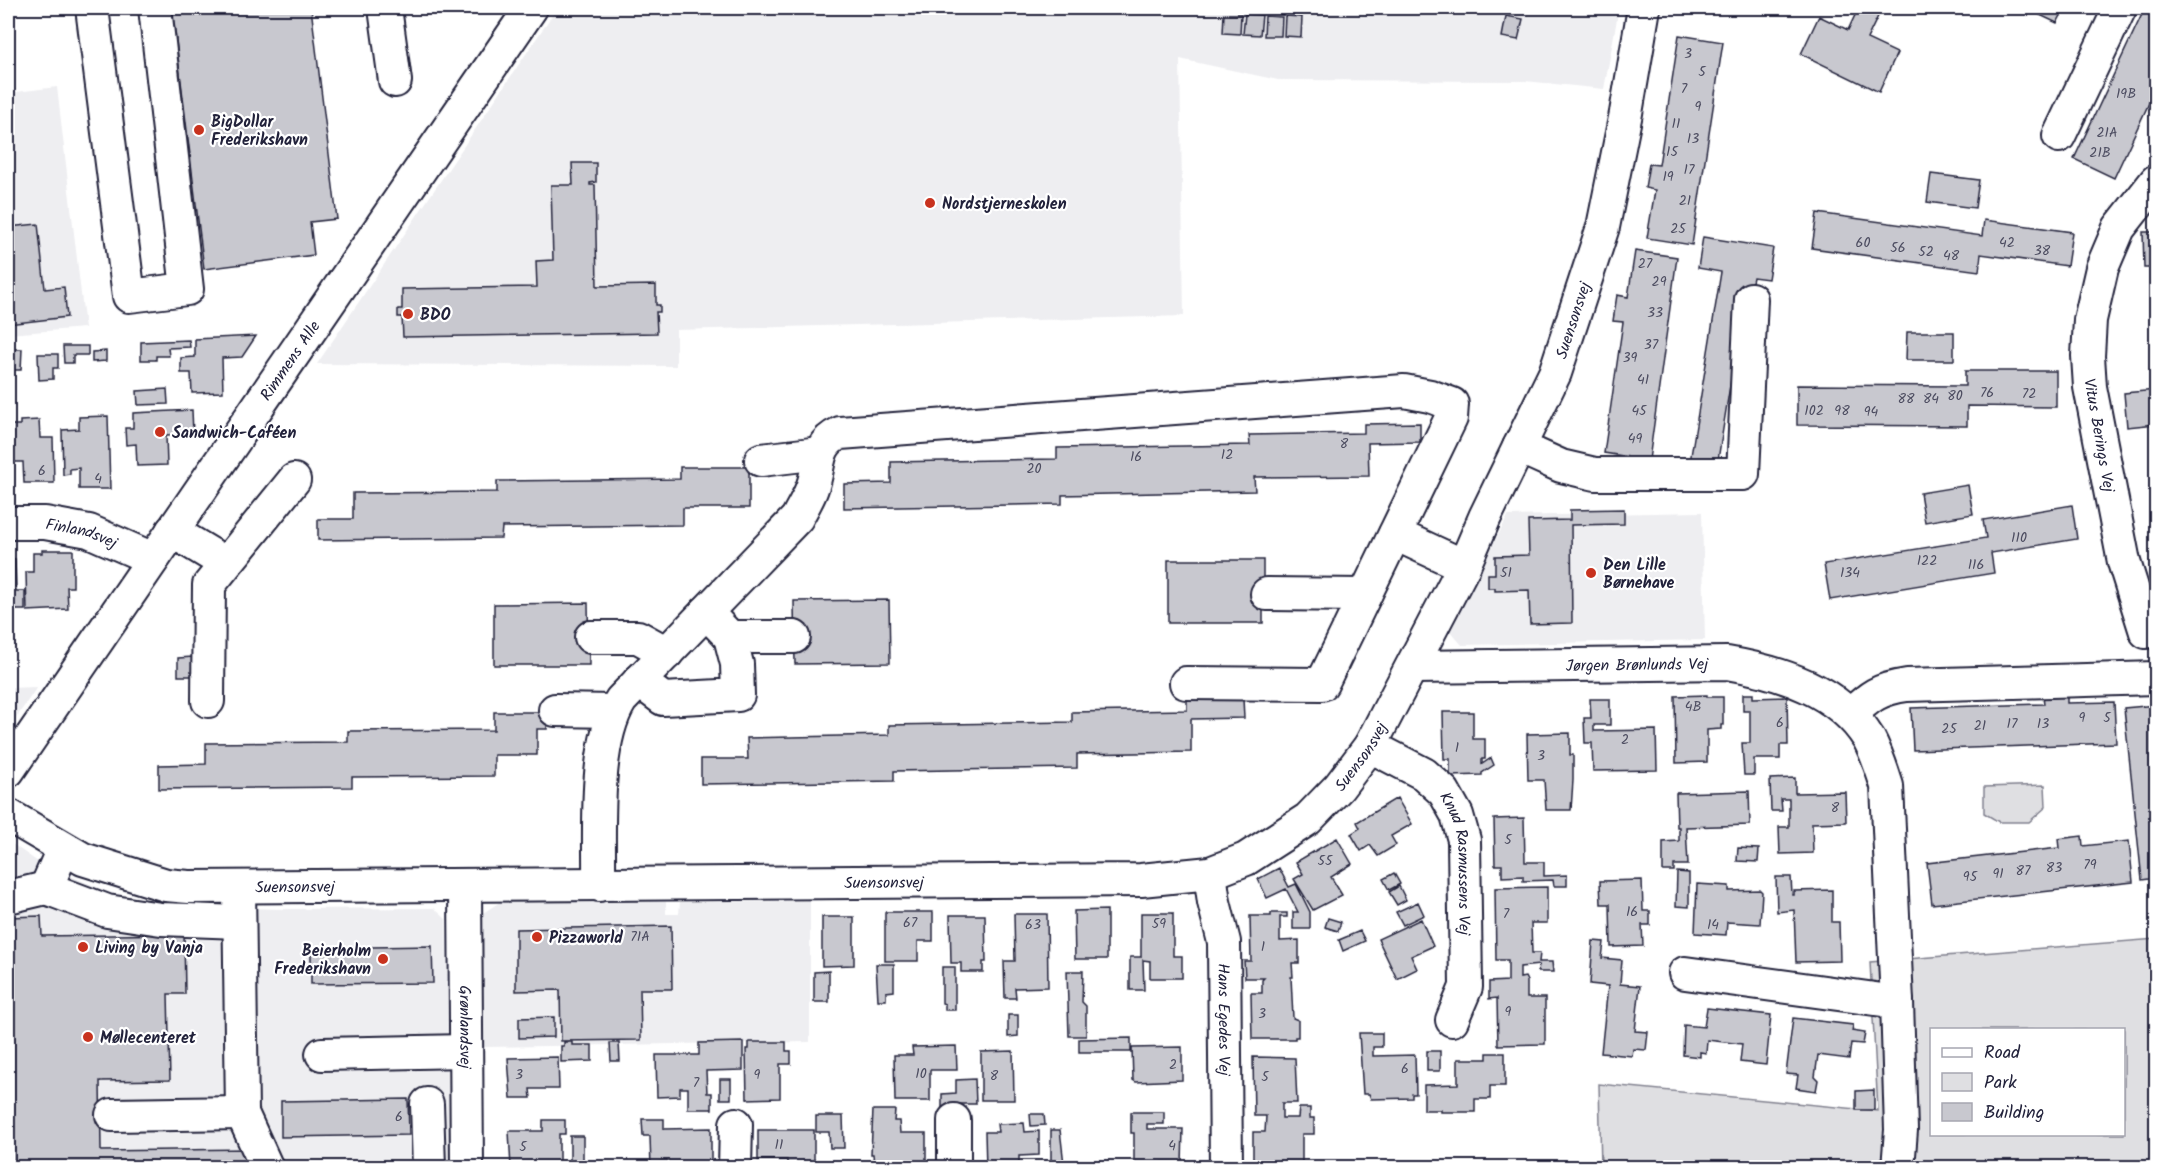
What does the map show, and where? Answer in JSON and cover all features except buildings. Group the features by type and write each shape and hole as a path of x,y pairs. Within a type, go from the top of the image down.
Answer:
{"street":[{"path":"92,8 129,297 187,289 155,8"},
{"path":"385,8 395,81"},
{"name":"Rimmens Alle","path":"13,752 172,531 531,8"},
{"name":"Suensonsvej","path":"8,815 83,859 166,885 189,887 1141,880 1210,873 1246,859 1308,819 1339,787 1370,746 1464,566 1485,517 1555,373 1603,227 1644,8"},
{"path":"2059,136 2120,8"},
{"name":"Vitus Berings Vej","path":"2146,632 2124,562 2090,387 2088,356 2090,320 2102,268 2120,228 2157,181"},
{"path":"1519,447 1561,466 1595,474 1743,474 1751,299"},
{"path":"599,885 601,766 608,727 614,711 639,681 797,518 812,487 820,453 829,438 840,433 1404,391 1430,396 1452,404 1451,418 1322,684 1186,682"},
{"path":"761,460 820,453"},
{"path":"208,701 209,585 294,480"},
{"name":"Finlandsvej","path":"8,523 45,522 89,531 153,558"},
{"path":"172,531 225,563"},
{"path":"1395,534 1464,566"},
{"path":"1267,594 1365,596"},
{"path":"639,681 663,699 738,695 737,664 730,637 706,612"},
{"path":"591,637 638,637 667,653"},
{"path":"730,637 794,637"},
{"name":"Jørgen Brønlunds Vej","path":"1413,667 1727,663 1794,678 1850,715 1868,738 1879,760 1887,786 1901,1130 1898,1167"},
{"path":"1850,715 1867,699 1886,688 1907,685 2157,678"},
{"path":"555,710 614,711"},
{"name":"Knud Rasmussens Vej","path":"1370,746 1424,774 1443,792 1457,815 1464,840 1466,987 1452,1020"},
{"path":"46,888 63,849"},
{"name":"Hans Egedes Vej","path":"1210,873 1214,902 1224,942 1226,1167"},
{"name":"Grønlandsvej","path":"465,886 467,1167"},
{"path":"239,887 242,1113 267,1167"},
{"path":"8,897 46,888 107,910 161,919 239,922"},
{"path":"1685,973 1897,1002"},
{"path":"322,1054 466,1052"},
{"path":"427,1104 429,1167"},
{"path":"111,1115 242,1113"},
{"path":"954,1120 954,1167"},
{"path":"735,1167 736,1124"}],"shaded area":[{"name":"Nordstjerneskolen","path":"557,8 1619,8 1604,89 1525,81 1278,80 1180,59 1184,316 676,330 676,366 317,364"},
{"path":"57,87 85,328 8,334 8,93"},
{"name":"Den Lille Børnehave","path":"1702,512 1705,640 1462,645 1449,630 1508,516"},
{"path":"37,687 8,730 8,688"},
{"path":"8,841 38,862 115,895 161,906 285,909 434,908 446,919 450,1167 8,1167"},
{"path":"810,901 810,1042 483,1047 480,915 500,902 666,902 666,914 679,914 680,902"}],"green space":[{"path":"2045,785 2046,807 2029,822 1999,822 1984,813 1984,787"},
{"path":"2156,939 2156,1167 1601,1167 1599,1084 1878,1111 1870,962"}],"place":[{"name":"BigDollar Frederikshavn","path":"199,130"},
{"name":"Nordstjerneskolen","path":"930,203"},
{"name":"BDO","path":"408,314"},
{"name":"Sandwich-Caféen","path":"160,432"},
{"name":"Den Lille Børnehave","path":"1591,573"},
{"name":"Pizzaworld","path":"537,937"},
{"name":"Living by Vanja","path":"83,947"},
{"name":"Beierholm Frederikshavn","path":"383,959"},
{"name":"Møllecenteret","path":"88,1037"}]}
